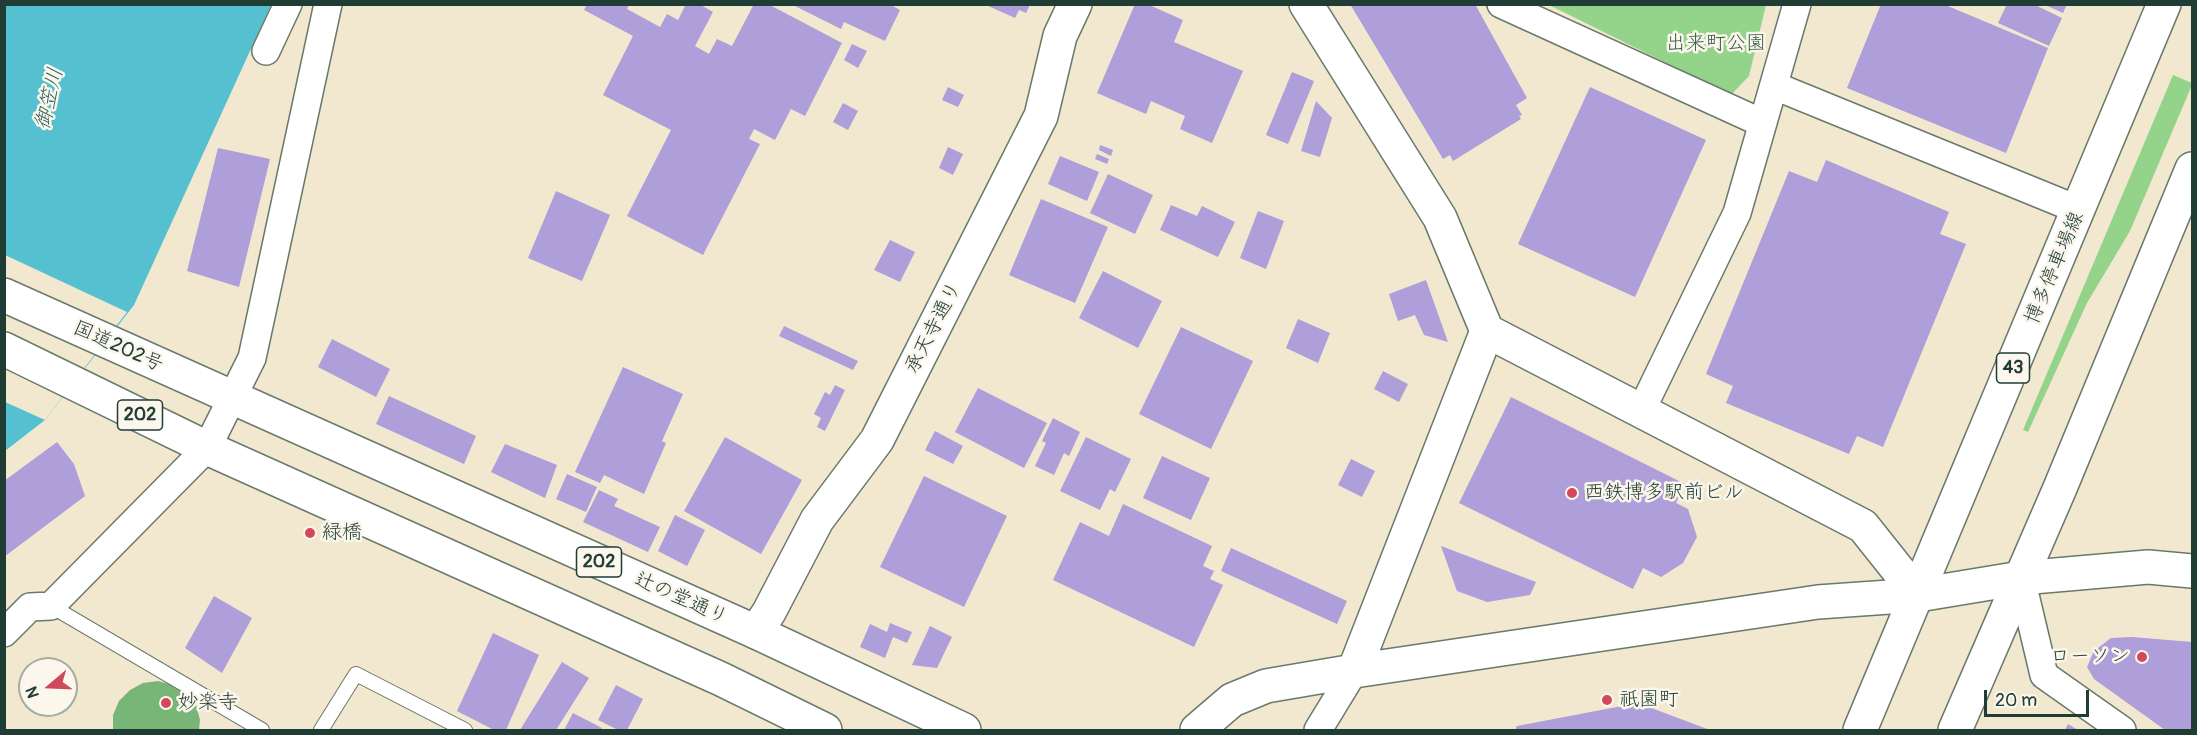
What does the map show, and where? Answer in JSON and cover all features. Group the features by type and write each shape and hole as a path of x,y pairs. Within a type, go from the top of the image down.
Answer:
{"main road":[{"name":"承天寺通り","path":"756,632 817,520 878,441 1041,116 1060,36 1075,4"},
{"path":"1306,4 1440,218 1487,331 1642,409 1863,526 1918,595"},
{"name":"博多停車場線","path":"1860,730 2164,4"},
{"path":"1955,730 2193,169"},
{"name":"国道202号","path":"4,295 97,339 232,397"},
{"path":"1354,671 1487,331"},
{"name":"202","path":"4,349 207,448 710,675 825,730"},
{"name":"辻の堂通り","path":"232,397 756,632 964,730"},
{"path":"1197,730 1232,700 1266,686 1354,671 1818,602 1918,595 2021,578 2148,567 2193,571"}],"street":[{"path":"266,51 288,4"},
{"path":"4,633 30,607 51,606 207,448 252,358 328,4"},
{"path":"1501,4 1762,123"},
{"path":"1642,409 1737,213 1797,4"},
{"path":"1775,86 2079,210"},
{"path":"2021,578 2044,675 2122,730"},
{"path":"1318,730 1354,671"}],"lane":[{"path":"51,606 262,730"},
{"path":"321,730 356,674 465,730"}],"green space":[{"name":"出来町公園","path":"1549,5 1766,5 1749,76 1731,95"},
{"path":"2173,75 2192,85 2130,231 2087,303 2028,432 2023,430"},
{"name":"妙楽寺","path":"158,681 173,685 186,693 196,705 200,720 199,730 113,730 113,715 119,701 130,690 143,683"}],"water":[{"name":"御笠川","path":"5,5 271,5 134,305 45,420 5,451"}],"pier":[{"path":"5,255 127,312 45,420 5,402"}],"building":[{"path":"587,4 629,4 627,9 660,27 667,14 678,20 686,4 699,4 713,12 695,46 709,54 717,39 732,46 754,4 768,4 842,43 805,116 791,109 775,140 754,129 749,139 760,144 703,255 627,216 671,130 603,95 633,36 584,10"},
{"path":"791,4 889,4 900,10 885,41 844,22 841,29"},
{"path":"1135,4 1147,4 1183,20 1174,42 1243,71 1212,143 1180,129 1185,116 1151,101 1146,114 1097,93"},
{"path":"1350,4 1475,4 1527,98 1516,105 1522,115 1519,116 1521,119 1453,161 1450,155 1443,159"},
{"path":"1881,4 1943,4 2048,48 2006,153 1847,88"},
{"path":"2007,4 2033,4 2062,18 2049,46 1998,23"},
{"path":"2043,4 2067,4 2063,13"},
{"path":"986,5 1030,5 1026,13 1019,10 1015,18"},
{"path":"852,44 867,51 858,68 844,60"},
{"path":"1292,72 1314,81 1288,144 1266,135"},
{"path":"948,87 964,95 958,107 942,100"},
{"path":"1590,87 1706,140 1635,297 1518,244"},
{"path":"1316,101 1332,118 1320,157 1301,151"},
{"path":"843,103 858,111 848,130 833,122"},
{"path":"1100,145 1113,150 1111,156 1099,150"},
{"path":"948,147 963,154 953,175 939,168"},
{"path":"218,148 270,159 239,287 187,271"},
{"path":"1097,154 1109,159 1107,164 1095,159"},
{"path":"1060,156 1099,172 1087,201 1048,184"},
{"path":"1826,160 1949,212 1940,234 1966,244 1883,447 1857,436 1849,454 1726,403 1733,386 1706,374 1789,171 1817,182"},
{"path":"1108,174 1153,195 1135,234 1090,213"},
{"path":"556,191 610,215 582,281 528,258"},
{"path":"1041,199 1108,227 1075,303 1009,275"},
{"path":"1171,205 1197,216 1202,206 1235,222 1218,257 1160,230"},
{"path":"1258,211 1284,221 1266,269 1240,258"},
{"path":"890,240 915,252 900,282 874,270"},
{"path":"1103,271 1162,301 1138,348 1079,318"},
{"path":"1426,280 1448,342 1424,335 1415,315 1398,321 1389,294"},
{"path":"1298,319 1330,333 1318,363 1286,348"},
{"path":"784,326 858,361 853,370 779,336"},
{"path":"1181,327 1253,361 1211,449 1139,414"},
{"path":"332,339 390,369 376,397 318,367"},
{"path":"623,367 683,394 662,441 666,443 644,494 604,475 600,483 575,472"},
{"path":"1383,371 1408,384 1399,402 1374,389"},
{"path":"835,385 845,390 825,431 817,427 821,418 814,414 825,392 830,395"},
{"path":"978,388 1047,423 1024,468 955,432"},
{"path":"389,396 476,436 464,464 376,424"},
{"name":"西鉄博多駅前ビル","path":"1511,397 1685,484 1676,503 1688,509 1697,537 1683,563 1661,577 1643,568 1633,589 1459,503"},
{"path":"1053,418 1080,432 1069,456 1064,453 1054,475 1035,466 1046,443 1042,441"},
{"path":"935,431 963,446 953,464 925,450"},
{"path":"725,437 802,480 761,554 684,511"},
{"path":"1086,437 1131,459 1115,492 1110,489 1100,510 1060,491"},
{"path":"57,442 74,464 85,496 4,557 4,481"},
{"path":"505,444 557,465 545,498 491,472"},
{"path":"1162,456 1210,478 1191,520 1143,498"},
{"path":"1351,459 1375,471 1362,497 1338,485"},
{"path":"567,474 597,487 586,512 556,499"},
{"path":"924,476 1007,516 964,607 880,567"},
{"path":"599,490 618,499 614,506 660,527 648,552 583,522"},
{"path":"1123,504 1212,546 1203,566 1214,571 1210,579 1223,585 1194,647 1053,580 1080,522 1109,536"},
{"path":"675,515 705,530 687,566 658,551"},
{"path":"1441,546 1536,582 1530,595 1487,602 1457,591"},
{"path":"1231,548 1347,601 1337,624 1221,571"},
{"path":"214,596 252,618 222,673 185,648"},
{"path":"890,623 912,632 907,643 893,637 885,658 860,647 870,624 887,632"},
{"path":"930,626 952,637 937,668 912,665"},
{"path":"493,633 539,655 506,730 494,730 457,711"},
{"path":"2132,637 2192,642 2192,730 2165,730 2094,679 2087,667 2094,651 2111,638"},
{"path":"562,662 589,678 556,730 520,730"},
{"path":"616,685 643,699 627,730 618,730 598,720"},
{"path":"1638,703 1710,730 1515,730 1517,726"},
{"path":"573,713 602,728 601,730 564,730"},
{"path":"2068,724 2078,730 2065,730"}],"place":[{"name":"西鉄博多駅前ビル","path":"1572,493"},
{"name":"緑橋","path":"310,533"},
{"name":"ローソン","path":"2142,657"},
{"name":"祇園町","path":"1607,700"},
{"name":"妙楽寺","path":"166,703"}]}
